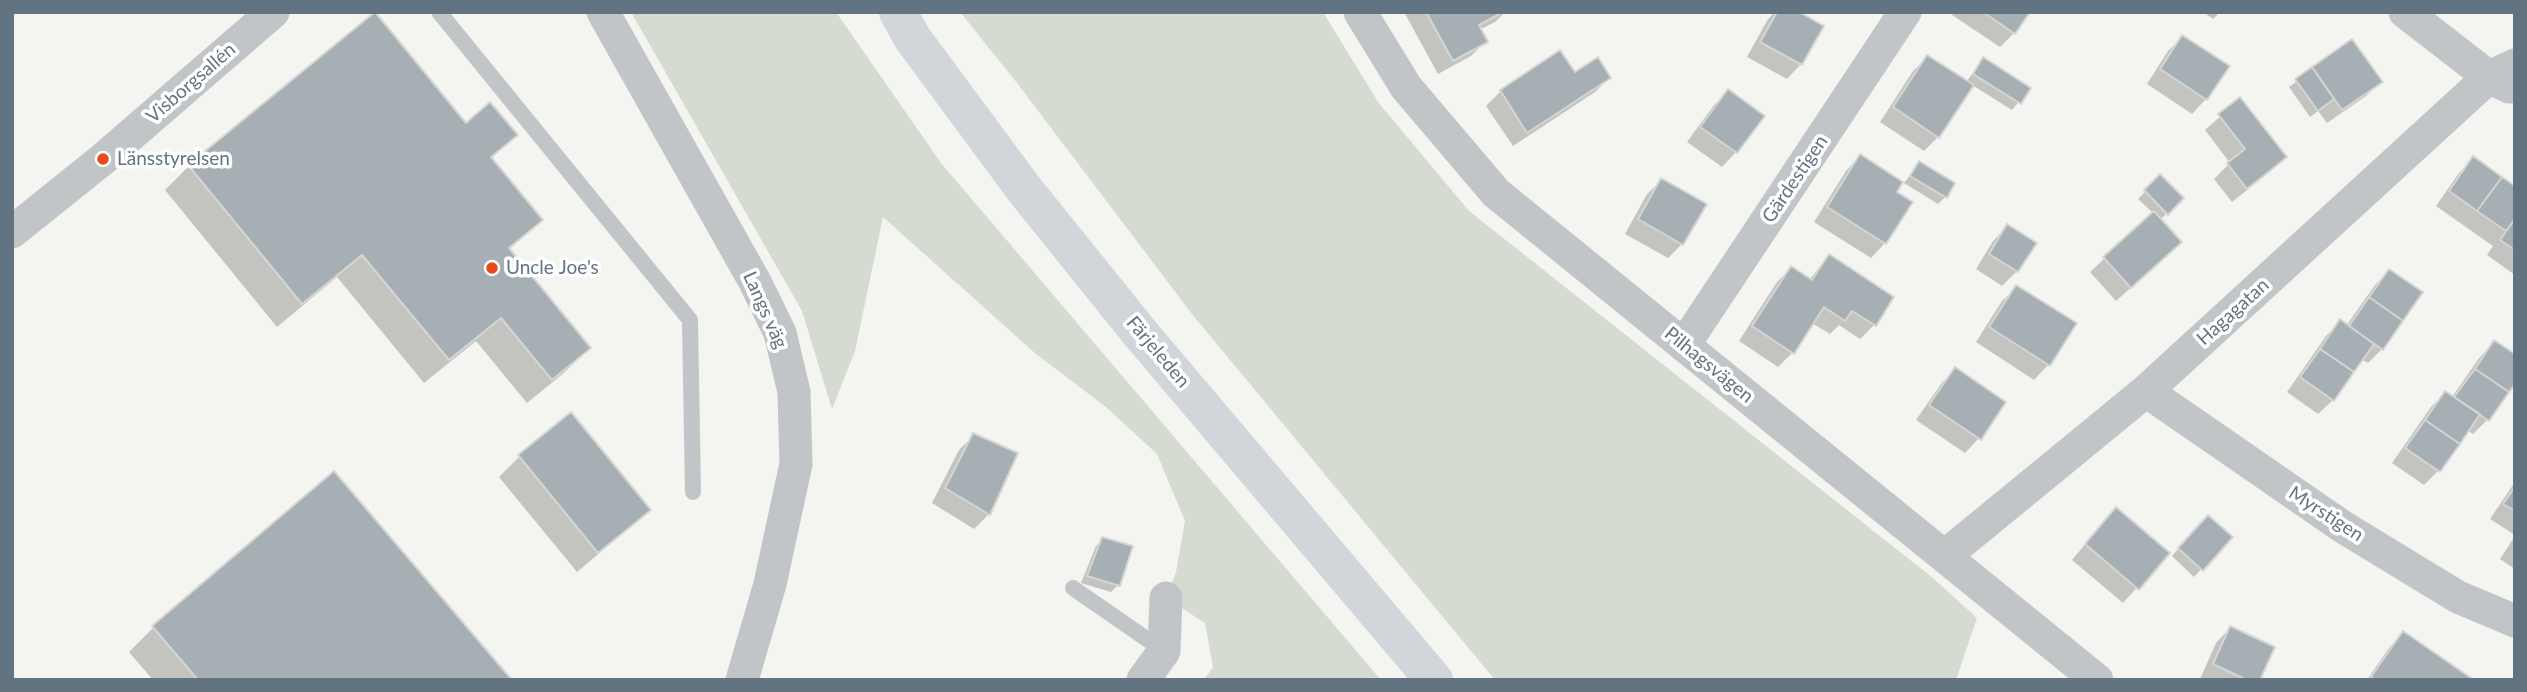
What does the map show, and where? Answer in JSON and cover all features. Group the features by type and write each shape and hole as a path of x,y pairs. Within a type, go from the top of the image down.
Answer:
{"main road":[{"name":"Färjeleden","path":"898,12 913,39 1140,333 1434,680"}],"street":[{"name":"Visborgsallén","path":"12,232 103,159 273,12"},
{"name":"Langs väg","path":"603,12 755,282 780,333 794,392 796,464 770,584 742,680"},
{"name":"Pilhagsvägen","path":"1360,12 1406,87 1496,193 2098,680"},
{"name":"Gärdestigen","path":"1684,345 1905,12"},
{"path":"2405,12 2506,77"},
{"name":"Hagagatan","path":"1946,555 2146,391 2506,77"},
{"name":"Myrstigen","path":"2146,391 2343,527 2458,597 2515,621"},
{"path":"1143,680 1164,651 1166,598"}],"lane":[{"path":"439,12 690,320 694,492"},
{"path":"1073,588 1164,651"}],"shaded area":[{"path":"631,12 836,12 941,163 1381,680 1204,680 1213,667 1205,623 1166,598 1176,572 1185,521 1157,454 1106,407 1036,354 883,217 855,351 832,409 802,311"},
{"path":"960,12 1323,12 1378,102 1469,211 1933,578 1977,618 1956,680 1495,680 1192,314"}],"building":[{"path":"375,12 466,123 490,102 518,135 491,157 543,220 509,248 591,348 552,380 501,318 449,360 362,255 302,304 188,165"},
{"path":"1426,12 1503,12 1479,25 1488,42 1453,61"},
{"path":"1777,12 1799,12 1824,26 1802,65 1760,42"},
{"path":"1983,12 2030,12 2015,34"},
{"path":"2182,35 2230,66 2207,100 2160,69"},
{"path":"2352,39 2383,82 2342,110 2312,67"},
{"path":"1560,50 1575,72 1598,57 1611,78 1527,133 1500,90"},
{"path":"1927,55 1974,85 1939,138 1893,107"},
{"path":"1983,57 2031,88 2021,104 1973,74"},
{"path":"2312,67 2334,99 2318,111 2295,79"},
{"path":"1728,89 1765,116 1737,153 1700,127"},
{"path":"2240,97 2287,157 2247,189 2227,163 2245,149 2218,114"},
{"path":"1860,154 1903,182 1897,192 1913,202 1886,244 1827,207"},
{"path":"2473,156 2502,177 2477,211 2449,191"},
{"path":"1919,161 1955,183 1947,198 1910,176"},
{"path":"2160,174 2184,198 2168,215 2144,190"},
{"path":"2502,177 2515,186 2515,219 2506,231 2477,211"},
{"path":"1661,178 1707,204 1683,245 1638,219"},
{"path":"2154,211 2182,242 2131,288 2103,257"},
{"path":"2515,219 2515,250 2500,240"},
{"path":"2007,224 2037,243 2018,272 1989,254"},
{"path":"1829,254 1894,297 1876,326 1852,311 1845,321 1824,307 1794,354 1752,326 1791,266 1812,280"},
{"path":"2389,269 2423,292 2403,321 2369,297"},
{"path":"2016,285 2077,323 2050,366 1989,327"},
{"path":"2369,297 2403,321 2383,350 2349,326"},
{"path":"2340,319 2374,344 2354,372 2320,349"},
{"path":"2494,340 2515,354 2515,384 2509,392 2475,369"},
{"path":"2320,349 2354,372 2334,401 2300,377"},
{"path":"1955,367 2006,402 1981,440 1929,405"},
{"path":"2475,369 2509,392 2489,421 2454,397"},
{"path":"2445,391 2480,414 2460,444 2425,420"},
{"path":"571,412 651,510 598,553 518,455"},
{"path":"2425,420 2460,444 2440,472 2405,448"},
{"path":"973,433 1018,453 990,515 945,488"},
{"path":"334,471 512,680 198,680 152,626"},
{"path":"2515,487 2515,511 2503,504"},
{"path":"2116,507 2170,553 2139,590 2085,544"},
{"path":"2208,515 2233,537 2203,571 2178,548"},
{"path":"1102,537 1133,546 1120,586 1087,576"},
{"path":"2230,626 2275,647 2260,680 2247,680 2213,664"},
{"path":"2403,631 2474,680 2376,680 2371,677"}],"place":[{"name":"Länsstyrelsen","path":"103,159"},
{"name":"Uncle Joe's","path":"492,268"}]}
